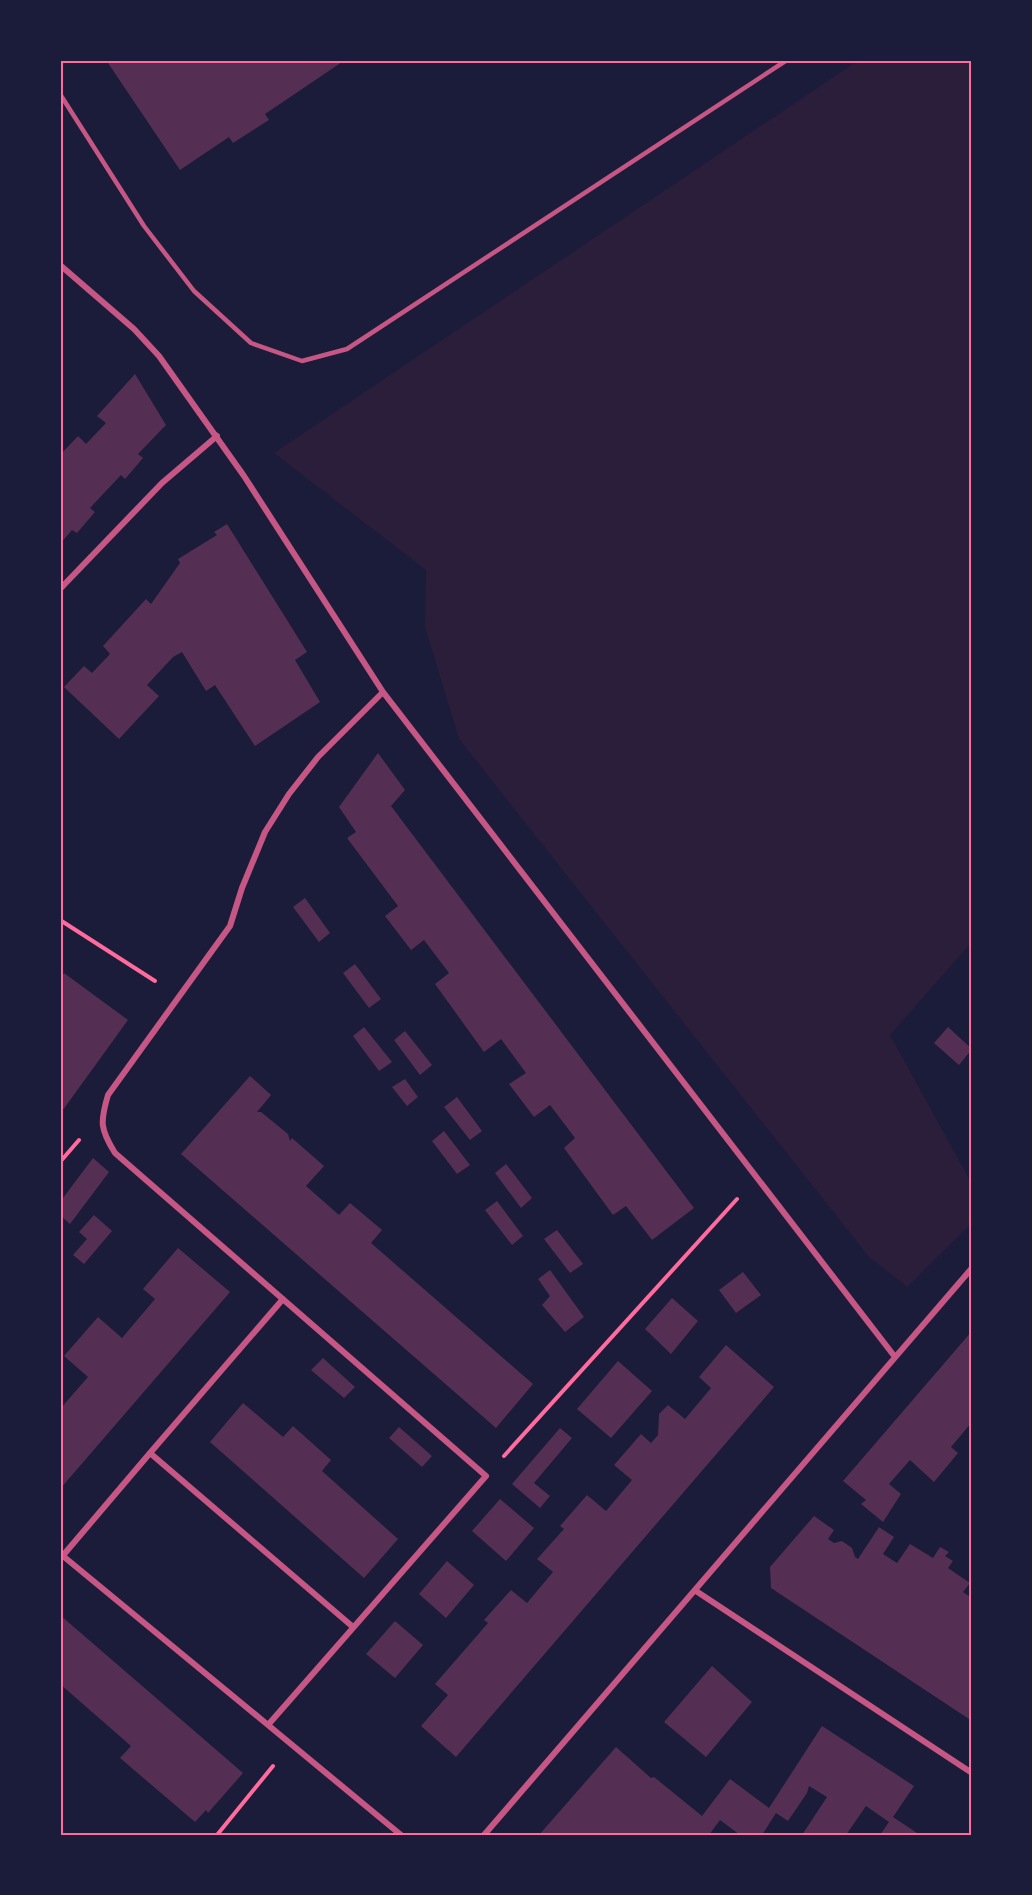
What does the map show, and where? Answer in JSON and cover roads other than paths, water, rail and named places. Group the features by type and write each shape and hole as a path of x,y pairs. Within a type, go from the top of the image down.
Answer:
{"street":[{"path":"60,265 140,336 159,356 216,436 383,692 895,1357"},
{"path":"60,589 162,483 216,436"},
{"path":"268,1725 486,1476 115,1152 104,1136 102,1117 108,1095 230,926 242,888 265,832 289,794 318,757 383,692"},
{"path":"484,1835 972,1268"},
{"path":"283,1299 62,1558 400,1835"},
{"path":"150,1453 353,1627"},
{"path":"696,1591 972,1773"}],"lane":[{"path":"60,94 144,226 194,291 251,343 302,361 347,349 787,60"}]}
